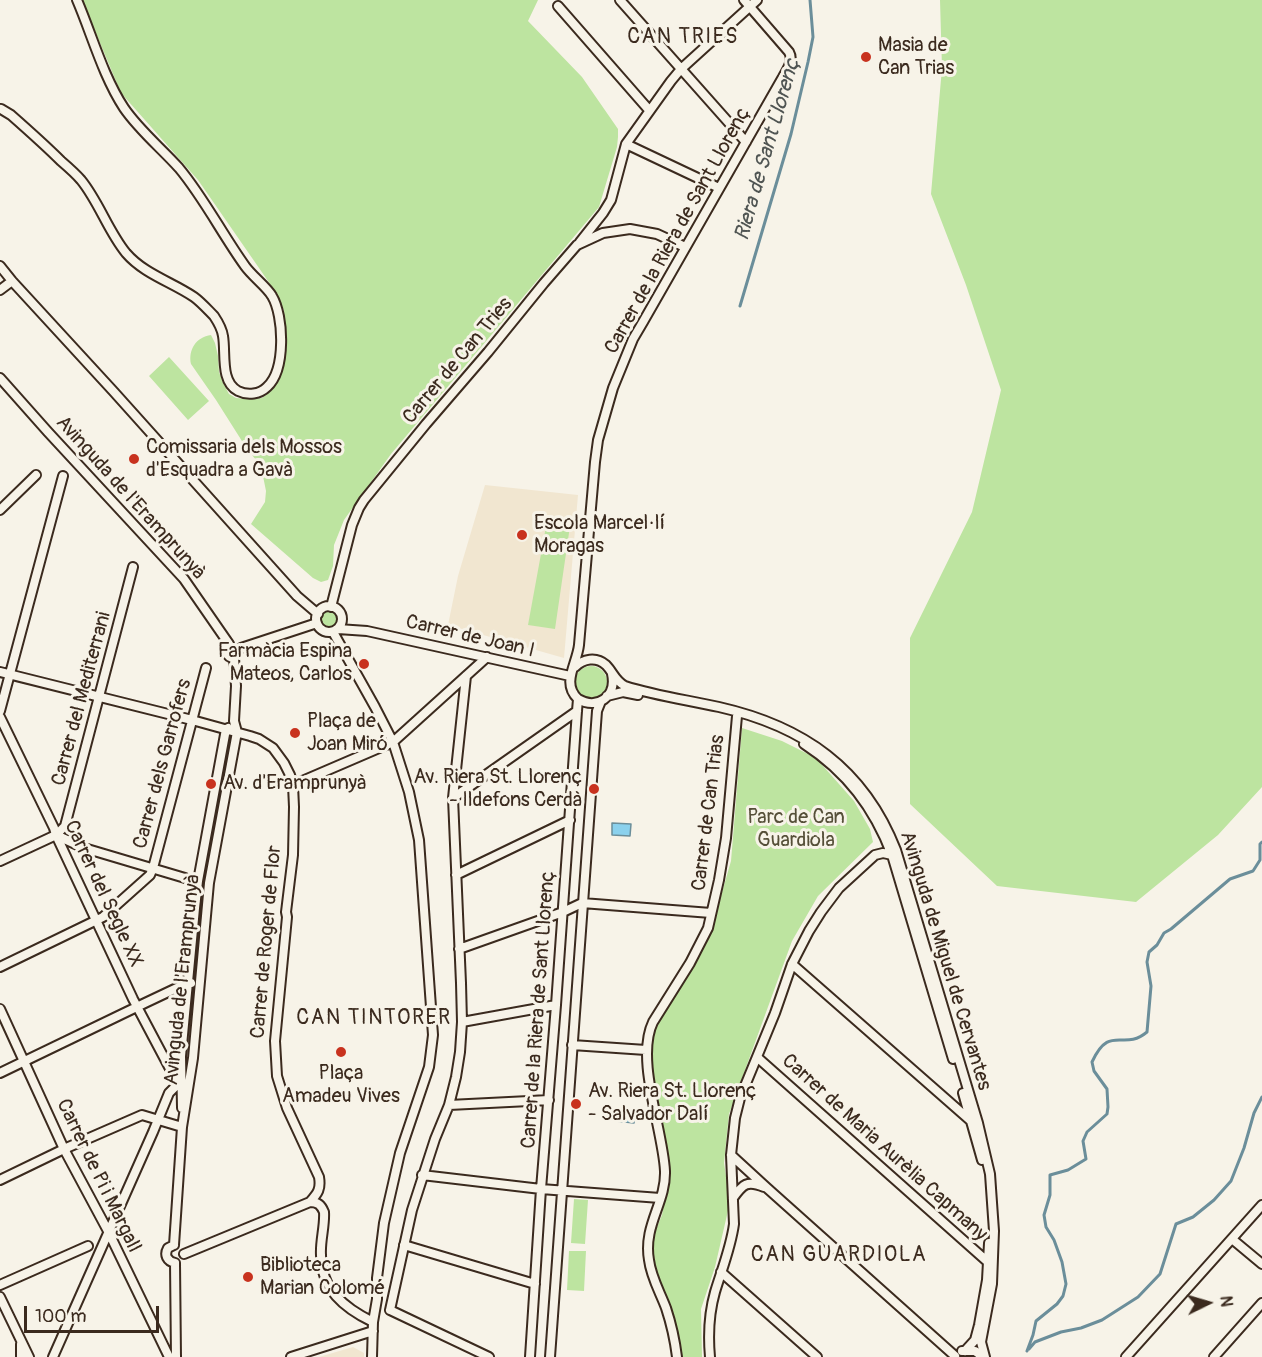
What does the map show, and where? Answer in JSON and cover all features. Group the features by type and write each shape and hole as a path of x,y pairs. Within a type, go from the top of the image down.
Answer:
{"street":[{"path":"0,103 0,110 11,115 81,179 126,253 142,267 196,298 215,318 221,328 227,375 233,387 239,392 252,394 268,387 278,370 280,354 278,313 272,296 244,264 184,175 131,118 117,98 77,0"},
{"path":"620,0 746,142"},
{"path":"577,245 611,200 626,144 649,110 681,69 747,3 757,0"},
{"name":"Carrer de la Riera de Sant Llorenç","path":"530,1357 578,711 578,699 570,687 570,676 579,645 592,484 598,440 613,388 633,339 789,67 791,56 789,52 747,3"},
{"path":"558,6 649,110"},
{"path":"626,144 719,188"},
{"name":"Carrer de Can Tries","path":"331,607 352,525 359,507 577,245 603,233 630,230 657,234 685,247"},
{"path":"0,266 297,596 317,619 320,628 325,631 335,630 342,622 342,617 331,607 322,609 317,619 241,648"},
{"path":"0,290 12,281"},
{"name":"Avinguda de l'Eramprunyà","path":"0,378 184,579 229,644"},
{"path":"1,506 36,475"},
{"path":"0,711 63,476"},
{"name":"Carrer del Mediterrani","path":"56,836 65,826 134,567"},
{"name":"Carrer de Joan I","path":"342,617 362,630"},
{"path":"335,630 393,742 408,792 419,840 433,1035 429,1067 400,1153 384,1223 377,1278 372,1357"},
{"name":"Carrer de Joan I","path":"335,630 362,630 570,676"},
{"path":"236,643 241,648 240,655 234,658 227,654 226,649 229,644 236,643"},
{"path":"579,645 583,654 590,660"},
{"path":"293,785 393,742 487,657"},
{"name":"Avinguda de l'Eramprunyà","path":"182,1127 193,1058 209,884 237,732 234,722 236,686 234,658"},
{"path":"550,1357 597,711 612,686 611,674 607,666 602,663 590,660 580,662 574,668"},
{"name":"Carrer dels Garrofers","path":"153,868 206,668"},
{"name":"Carrer de Roger de Flor","path":"0,672 237,732 273,748 284,763 293,785 293,855 277,1009 275,1055 277,1076 286,1108 319,1177 320,1186 316,1196 310,1202"},
{"name":"Avinguda de Miguel de Cervantes","path":"611,674 617,681 629,687 746,713 805,739 844,769 870,800 882,820 897,849 988,1164 995,1241 992,1284 981,1342 984,1357"},
{"path":"390,1310 412,1210 422,1175 448,1105 460,1052 462,1022 453,798 466,676"},
{"name":"Avinguda de Miguel de Cervantes","path":"604,699 618,692 628,692 754,720 778,730 801,742 825,759 846,779 867,805 883,833 892,855 982,1158 986,1183 990,1225 987,1280 977,1334 975,1340 965,1351"},
{"path":"578,699 588,703 604,699"},
{"path":"453,798 578,711"},
{"name":"Carrer de Can Trias","path":"677,1357 667,1311 653,1278 648,1256 648,1236 665,1181 665,1171 646,1050 650,1029 658,1012 669,998 708,928 723,860 738,716"},
{"name":"Carrer del Segle XX","path":"0,717 137,1006 169,1067 181,1081"},
{"path":"226,729 234,722"},
{"name":"Avinguda de l'Eramprunyà","path":"174,1245 182,1127 181,1056 198,881 226,729"},
{"path":"456,875 570,820"},
{"path":"0,861 56,836 84,848 185,878"},
{"path":"710,1357 711,1307 731,1243 733,1198 731,1155 735,1118 740,1098 776,1013 792,964 809,931 839,888 874,855 884,853 892,855"},
{"path":"0,967 103,917 150,875 153,868"},
{"path":"459,949 582,903 711,913"},
{"path":"792,964 971,1122"},
{"path":"0,1073 137,1006 199,980"},
{"path":"462,1022 556,1005"},
{"name":"Carrer de Pi i Margall","path":"0,1009 64,1149 108,1230 169,1357"},
{"path":"572,1045 646,1050"},
{"name":"Carrer de Maria Aurèlia Capmany","path":"758,1058 989,1263"},
{"path":"53,1357 169,1093 181,1081"},
{"path":"448,1105 549,1100"},
{"path":"0,1180 142,1115 182,1127"},
{"path":"731,1155 954,1356 965,1351 975,1351 984,1357"},
{"path":"422,1175 660,1198"},
{"path":"733,1198 742,1186 747,1184 756,1184 766,1188"},
{"path":"184,1254 310,1202 316,1202 324,1212 321,1256 323,1271 335,1295 354,1312 374,1318 390,1310"},
{"path":"1126,1357 1262,1204"},
{"path":"1232,1239 1262,1264"},
{"path":"174,1245 181,1247 184,1254 182,1261 175,1263 170,1261 166,1255 168,1248 174,1245"},
{"path":"404,1245 535,1284"},
{"path":"0,1285 88,1246"},
{"path":"175,1263 176,1357"},
{"path":"721,1272 817,1357"},
{"path":"0,1297 29,1357"},
{"path":"377,1299 391,1300"},
{"path":"1214,1357 1262,1302"},
{"path":"390,1310 489,1357"},
{"path":"291,1357 373,1331"},
{"path":"21,1342 21,1357"}],"shaded area":[{"name":"Escola Marcel·lí Moragas","path":"485,485 578,495 564,658 448,625 458,576"},
{"path":"353,1347 364,1353 364,1357 319,1357"}],"green space":[{"path":"82,0 538,0 528,21 582,77 618,129 617,147 599,207 391,454 344,520 334,545 333,566 328,580 321,582 313,578 251,524 265,502 266,491 261,466 247,449 191,364 190,359 197,341 211,335 218,356 219,372 229,394 236,398 262,398 271,391 280,377 286,354 284,310 268,281 198,180 121,93"},
{"path":"940,0 1262,0 1262,787 1218,835 1136,902 997,886 910,804 910,638 972,512 1001,390 966,285 931,194 942,68"},
{"path":"169,357 209,401 188,420 149,376"},
{"path":"547,521 570,526 555,629 528,625"},
{"path":"330,611 338,616 339,620 334,628 330,629 322,624 321,620 326,612"},
{"path":"591,666 602,671 607,682 602,693 591,698 580,693 575,682 580,671"},
{"name":"Parc de Can Guardiola","path":"742,728 782,741 816,758 854,801 870,829 873,842 818,896 792,941 729,1114 724,1163 730,1202 715,1267 701,1309 702,1357 681,1357 676,1328 656,1270 653,1249 669,1176 650,1054 653,1029 712,927 731,861"},
{"path":"574,1199 588,1200 585,1244 571,1243"},
{"path":"569,1251 586,1251 584,1291 567,1290"}],"water":[{"path":"612,823 631,824 630,836 612,835"},
{"path":"616,1110 635,1112 634,1123 615,1121"}],"waterway":[{"name":"Riera de Sant Llorenç","path":"740,306 791,134 808,62 813,37 810,0"},
{"path":"1027,1351 1036,1321 1057,1304 1063,1296 1066,1284 1062,1262 1054,1240 1046,1227 1044,1215 1050,1195 1050,1175 1068,1170 1086,1159 1083,1141 1087,1132 1107,1114 1107,1089 1094,1071 1092,1062 1105,1044 1117,1040 1131,1040 1147,1032 1151,986 1147,962 1149,952 1157,945 1164,933 1230,879 1253,871 1260,860 1262,842"},
{"path":"1029,1349 1035,1342 1102,1320 1138,1297 1160,1274 1176,1224 1193,1217 1214,1200 1231,1181 1254,1113 1262,1097"}],"place":[{"name":"Masia de Can Trias","path":"866,57"},
{"name":"Comissaria dels Mossos d'Esquadra a Gavà","path":"134,459"},
{"name":"Escola Marcel·lí Moragas","path":"522,535"},
{"name":"Farmàcia Espina Mateos, Carlos","path":"364,664"},
{"name":"Plaça de Joan Miró","path":"295,733"},
{"name":"Av. d'Eramprunyà","path":"211,784"},
{"name":"Av. Riera St. Llorenç - Ildefons Cerdà","path":"594,789"},
{"name":"Plaça Amadeu Vives","path":"341,1052"},
{"name":"Av. Riera St. Llorenç - Salvador Dalí","path":"576,1104"},
{"name":"Biblioteca Marian Colomé","path":"248,1277"}],"district":[{"name":"CAN TRIES","path":"683,38"},
{"name":"CAN TINTORER","path":"374,1019"},
{"name":"CAN GUARDIOLA","path":"839,1256"}]}
